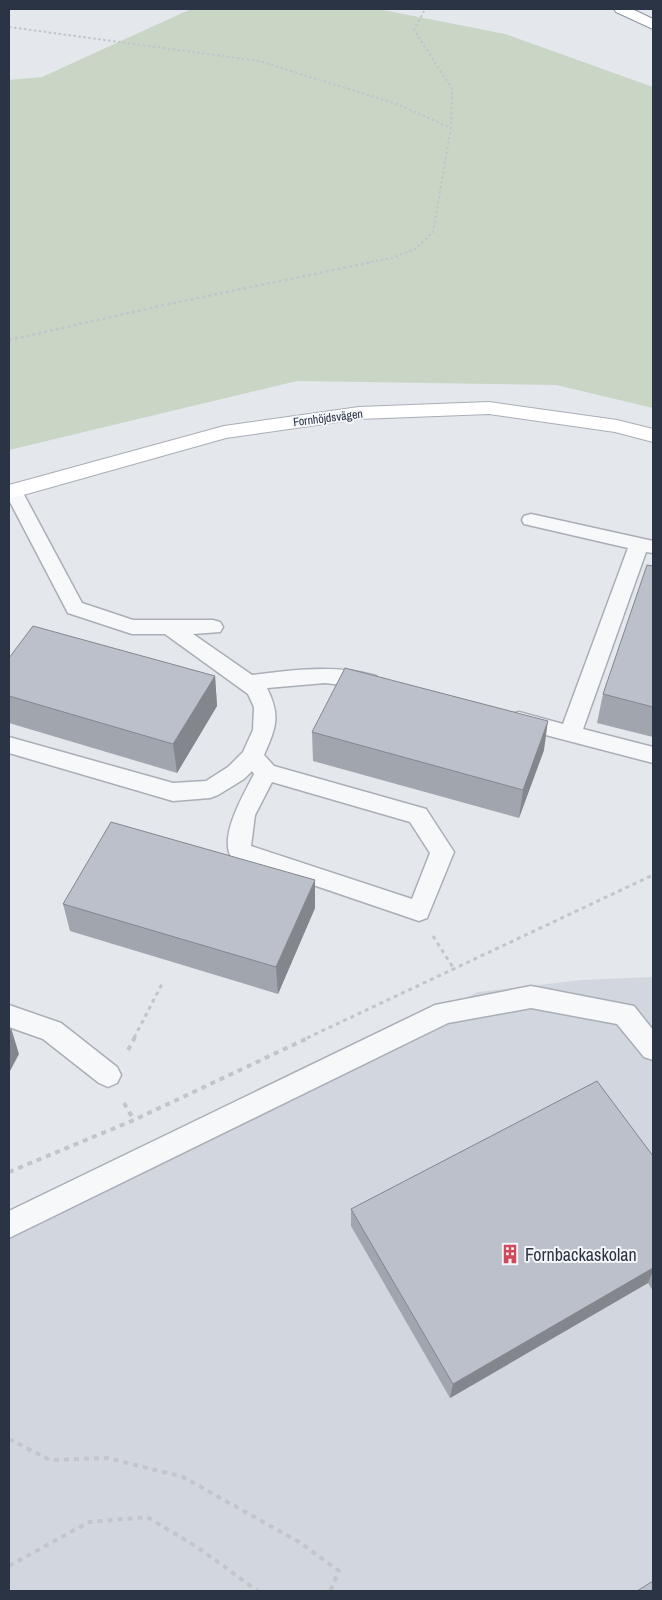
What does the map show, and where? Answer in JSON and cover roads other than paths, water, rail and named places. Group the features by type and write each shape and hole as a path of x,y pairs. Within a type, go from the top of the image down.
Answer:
{"main road":[{"path":"621,9 653,25"},
{"name":"Fornhöjdsvägen","path":"11,491 224,432 358,413 489,408 617,426 653,436"}],"lane":[{"path":"11,491 75,608 132,627 213,628"},
{"path":"531,520 646,546 570,734"},
{"path":"9,745 173,792 210,789 236,774 259,764 418,815 442,852 419,911 239,851 244,814 259,764 265,707 257,689 170,627"},
{"path":"249,684 294,677 356,678 384,685"},
{"path":"496,714 653,755"},
{"path":"9,1225 444,1013 531,997 625,1014 653,1048"},
{"path":"9,1016 52,1031 108,1075"}],"place":[{"name":"Fornbackaskolan","path":"510,1254"}]}
